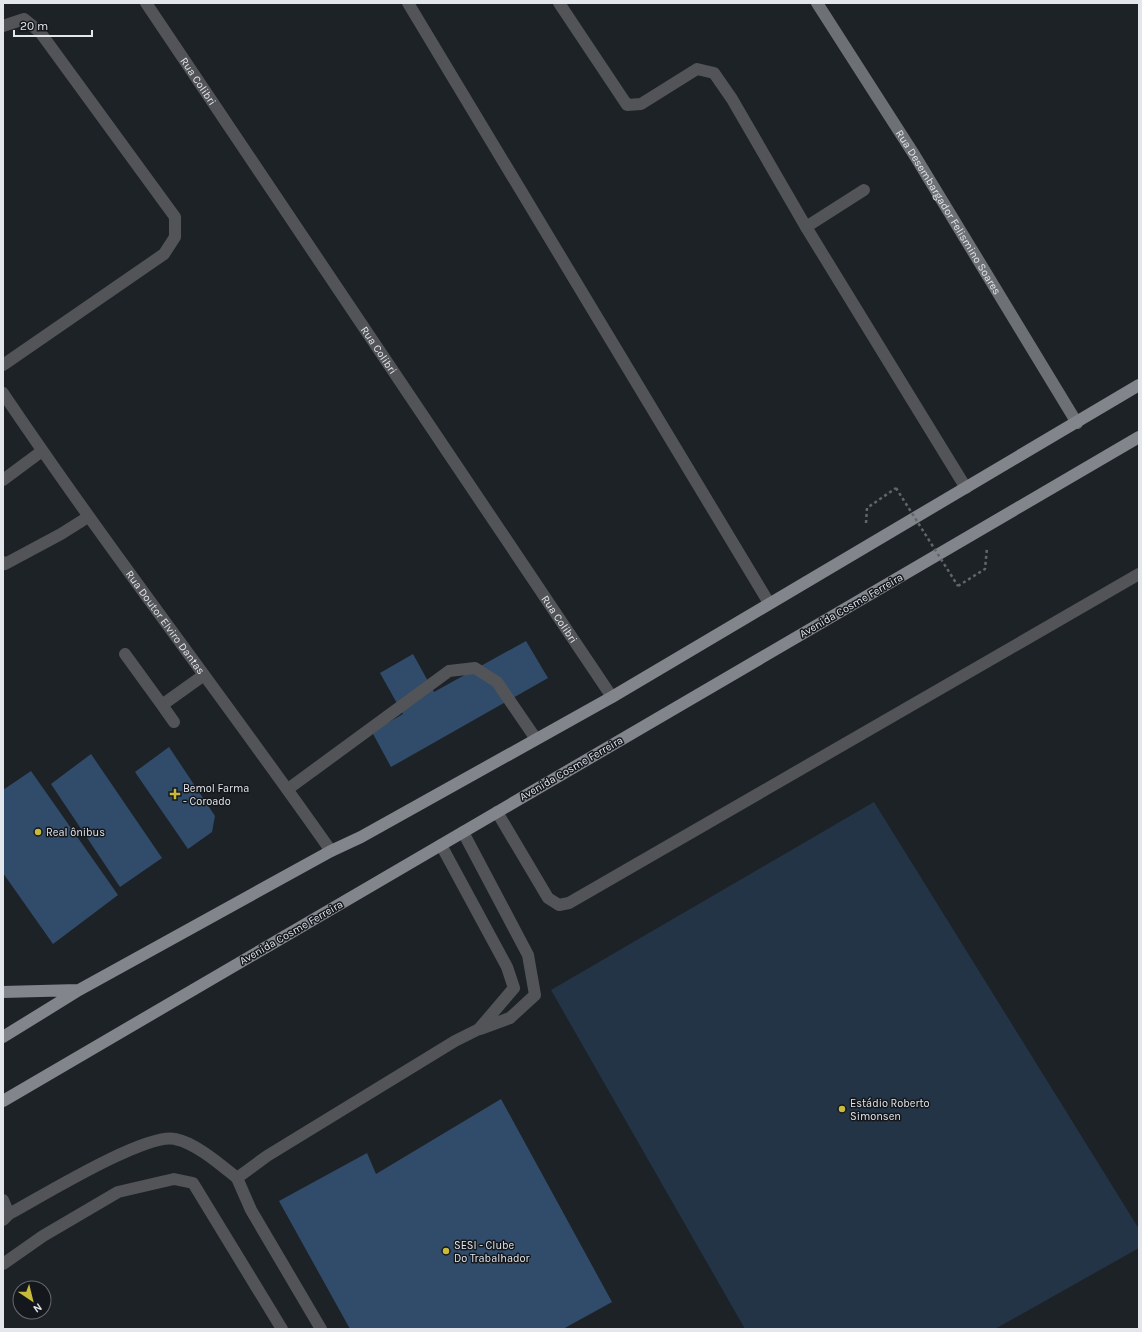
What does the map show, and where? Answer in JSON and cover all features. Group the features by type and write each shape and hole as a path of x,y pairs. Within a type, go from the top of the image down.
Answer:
{"main road":[{"path":"3,1037 80,990 331,851 361,837 612,697 1139,385"},
{"name":"Avenida Cosme Ferreira","path":"3,1101 1139,437"},
{"path":"3,992 80,990"}],"street":[{"name":"Rua Colibri","path":"146,3 612,697"},
{"path":"408,3 769,603"},
{"path":"558,3 627,106 641,104 697,69 714,72 732,99 806,227 966,488"},
{"name":"Rua Desembargador Felismino Soares","path":"817,3 915,156 1077,422"},
{"path":"3,26 24,19 40,32 175,217 175,237 164,254 3,365"},
{"path":"806,227 864,190"},
{"name":"Rua Doutor Elviro Dantas","path":"3,393 88,517 288,789 331,851"},
{"path":"3,480 42,451"},
{"path":"3,562 5,564 88,517"},
{"path":"497,812 548,898 559,905 569,903 1139,574"},
{"path":"126,654 174,722"},
{"path":"288,789 449,671 475,668 497,682 536,739"},
{"path":"162,705 204,675"},
{"path":"237,1178 287,1144 455,1041 479,1029 510,1018 535,995 528,955 463,832"},
{"path":"441,844 507,967 514,988 479,1029"},
{"path":"3,1200 6,1217 99,1164 152,1141 175,1138 208,1154 237,1178 251,1210 321,1329"},
{"path":"3,1263 43,1236 118,1192 174,1179 193,1183 282,1329"}],"path":[{"path":"866,546 867,508 896,488 958,586 985,569 990,524"}],"shaded area":[{"name":"Estádio Roberto Simonsen","path":"874,802 1139,1229 1139,1248 995,1329 745,1329 551,990"}],"building":[{"path":"526,641 548,678 391,767 372,732 403,714 380,673 413,654 434,692"},
{"name":"Bemol Farma - Coroado","path":"169,747 215,816 212,832 188,849 135,772"},
{"path":"91,754 162,858 120,887 51,784"},
{"name":"Real ônibus","path":"31,771 118,895 53,944 3,873 3,790"},
{"name":"SESI - Clube Do Trabalhador","path":"501,1099 612,1302 563,1329 350,1329 279,1201 367,1153 376,1174"}],"place":[{"name":"Bemol Farma - Coroado","path":"175,794"},
{"name":"Real ônibus","path":"38,832"},
{"name":"Estádio Roberto Simonsen","path":"842,1109"},
{"name":"SESI - Clube Do Trabalhador","path":"446,1251"}]}
